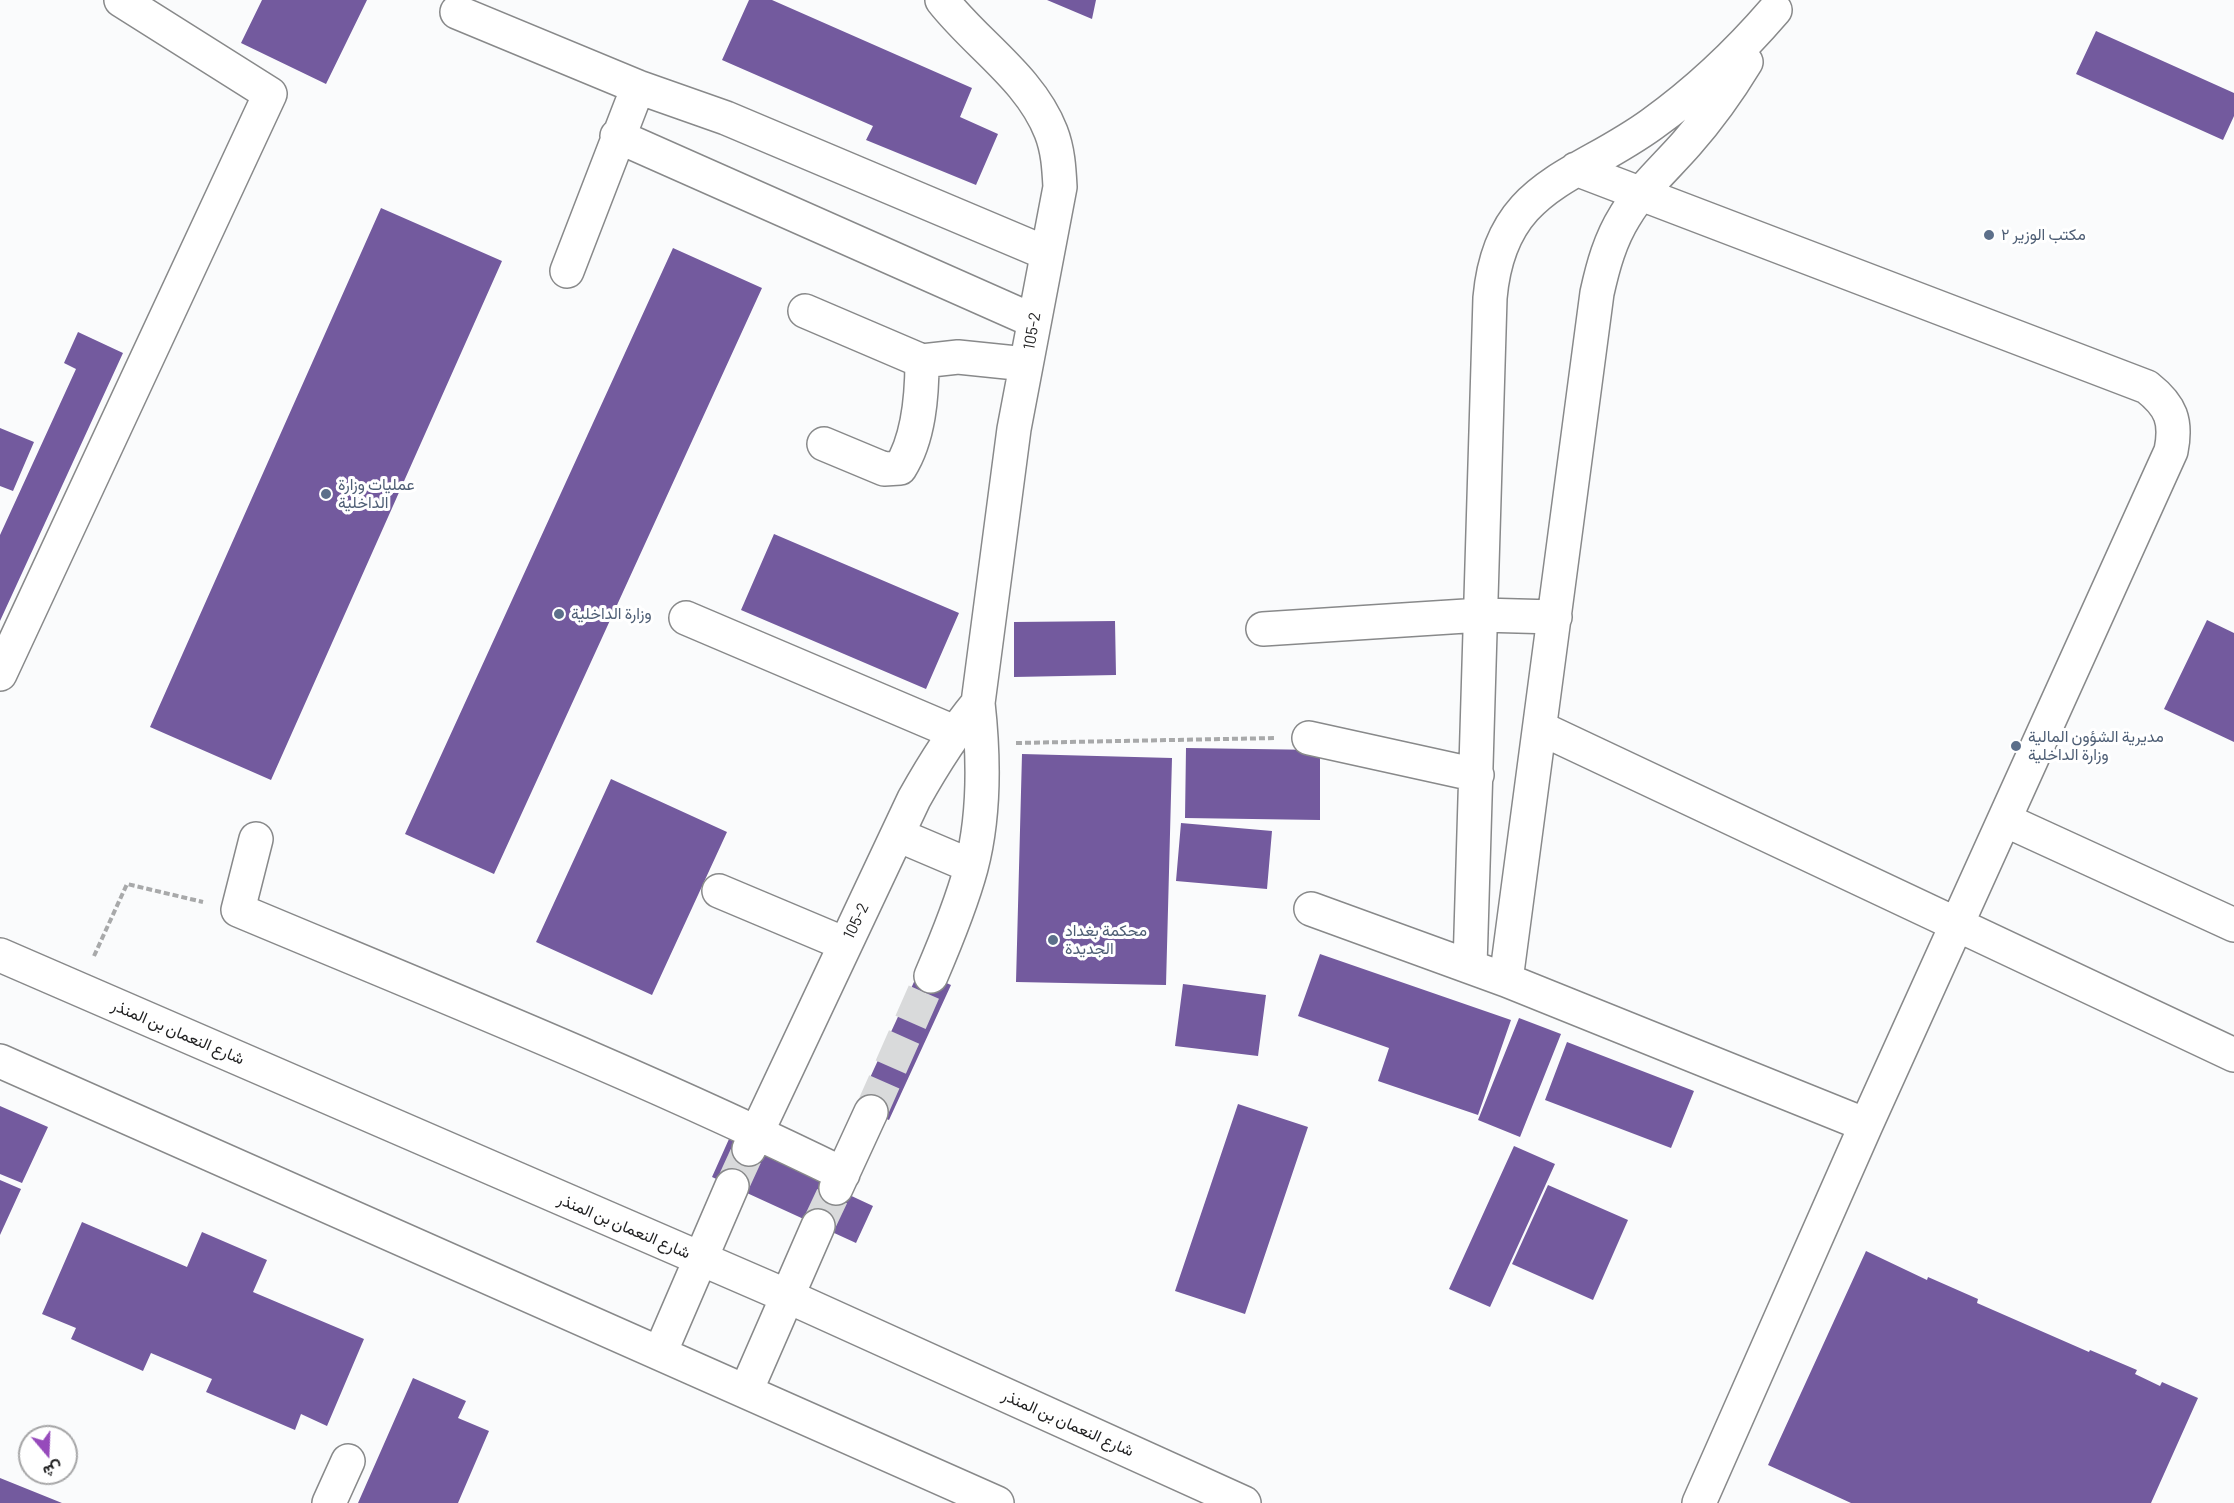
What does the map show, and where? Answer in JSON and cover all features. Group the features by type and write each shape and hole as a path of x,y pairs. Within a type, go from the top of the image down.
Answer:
{"street":[{"path":"0,674 270,94 121,0"},
{"name":"105-2","path":"753,1140 928,774 968,738 978,703 1014,429 1060,187 1059,159 1052,133 1040,109 1024,87 942,0"},
{"path":"1470,966 1492,274 1498,252 1521,212 1555,181 1622,143 1684,100 1747,42 1778,5"},
{"path":"1506,980 1597,293 1603,267 1624,217 1640,194 1689,141 1719,102 1736,78 1778,5"},
{"path":"457,12 638,87 726,118 1046,253"},
{"path":"567,271 617,136 638,87"},
{"path":"617,136 1034,321"},
{"path":"1576,169 2140,384 2158,396 2168,407 2173,422 2174,436 2171,451 1866,1125 1699,1503"},
{"path":"805,311 922,361 958,357 1026,364"},
{"path":"824,444 884,469 900,468 908,455 922,395 922,361"},
{"path":"1263,629 1481,615 1555,617"},
{"path":"686,618 968,738 982,784 978,826 971,866 947,941 931,976"},
{"path":"1540,728 2234,1055"},
{"path":"1309,738 1477,775"},
{"path":"2005,820 2234,925"},
{"path":"898,835 971,866"},
{"path":"256,839 238,910 519,1027 839,1181 872,1112"},
{"path":"719,891 846,944"},
{"path":"1311,909 1506,980 1866,1125"},
{"name":"شارع النعمان بن المنذر","path":"1,956 787,1296 1244,1503"},
{"path":"0,1061 997,1503"},
{"path":"660,1353 732,1186"},
{"path":"746,1391 818,1226"},
{"path":"329,1503 348,1461"}],"path":[{"path":"968,738 1309,738"},
{"path":"79,989 127,884 238,910"}],"building":[{"path":"262,0 367,0 326,84 241,43"},
{"path":"749,0 772,0 972,88 960,117 998,134 976,185 866,140 873,126 722,60"},
{"path":"1047,0 1096,0 1092,19"},
{"path":"2096,31 2234,93 2234,116 2223,140 2076,74"},
{"name":"عمليات وزارة الداخلية","path":"381,208 502,261 271,780 150,727"},
{"name":"وزارة الداخلية","path":"673,248 762,288 494,874 405,834"},
{"path":"78,332 123,353 0,621 0,535 76,369 64,363"},
{"path":"0,428 34,442 13,491 0,486"},
{"path":"774,534 959,613 926,689 741,610"},
{"path":"2207,620 2234,633 2234,742 2164,709"},
{"path":"1115,621 1116,675 1014,677 1014,622"},
{"path":"1186,748 1320,750 1320,820 1185,818"},
{"path":"1022,754 1172,758 1166,985 1016,982"},
{"path":"611,779 727,832 652,995 536,942"},
{"path":"1181,823 1272,831 1267,889 1176,881"},
{"path":"1320,954 1511,1020 1478,1115 1378,1081 1389,1048 1298,1016"},
{"path":"919,971 951,985 889,1120 857,1106"},
{"path":"1183,984 1266,995 1258,1056 1175,1046"},
{"path":"1519,1018 1561,1034 1520,1137 1478,1120"},
{"path":"1567,1042 1694,1091 1671,1148 1545,1100"},
{"path":"1238,1104 1308,1127 1245,1314 1175,1291"},
{"path":"0,1106 48,1127 22,1183 0,1174"},
{"path":"729,1139 873,1206 856,1243 712,1177"},
{"path":"1514,1146 1555,1164 1490,1307 1449,1289"},
{"path":"0,1180 21,1189 0,1235"},
{"path":"1548,1185 1628,1220 1593,1300 1512,1264"},
{"path":"82,1222 187,1267 202,1232 267,1260 253,1292 364,1339 327,1426 301,1414 295,1430 206,1392 212,1379 151,1353 143,1371 71,1339 76,1328 42,1314"},
{"path":"1866,1251 1927,1280 1928,1277 1978,1299 1977,1303 2089,1352 2090,1350 2137,1370 2135,1374 2160,1386 2162,1382 2198,1398 2151,1503 1851,1503 1768,1465"},
{"path":"413,1378 466,1401 458,1418 489,1431 458,1503 358,1503"},
{"path":"0,1478 62,1503 0,1503"}],"tunnel":[{"path":"871,1112 931,976"},
{"path":"732,1186 749,1149"},
{"path":"818,1226 836,1188"}],"place":[{"name":"مكتب الوزير ٢","path":"1989,235"},
{"name":"عمليات وزارة الداخلية","path":"326,494"},
{"name":"وزارة الداخلية","path":"559,614"},
{"name":"مديرية الشؤون المالية وزارة الداخلية","path":"2016,746"},
{"name":"محكمة بغداد الجديدة","path":"1053,940"}]}
